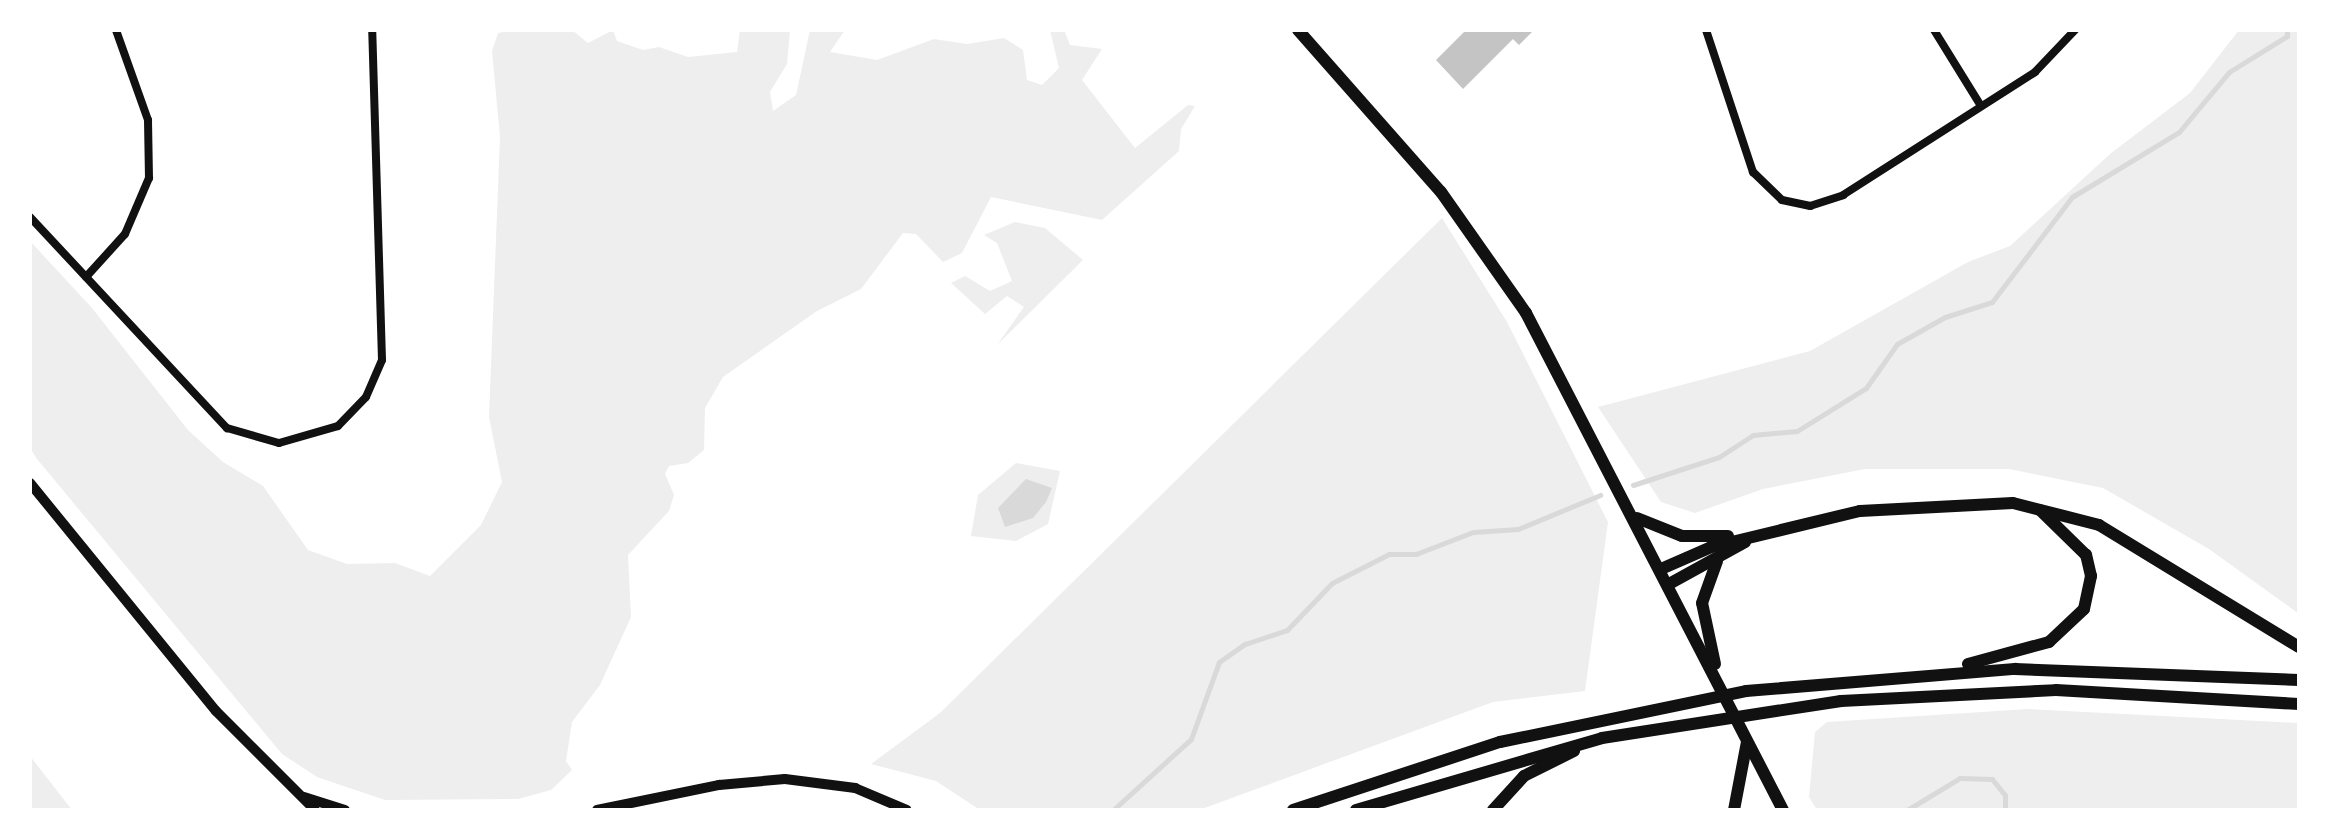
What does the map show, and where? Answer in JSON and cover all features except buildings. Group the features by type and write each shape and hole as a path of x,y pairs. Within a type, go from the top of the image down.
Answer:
{"highway":[{"path":"1298,30 1487,253 1526,313 1636,518 1783,810"},
{"path":"1661,569 1756,535 1908,504 2033,506 2099,525 2299,647"},
{"path":"1930,671 2035,648 2061,636 2084,609 2091,587 2086,555 2065,528 2033,506"},
{"path":"1636,518 1682,536 1756,535"},
{"path":"1669,584 1717,561 1756,535"},
{"path":"1717,561 1702,604 1720,689"},
{"path":"1294,810 1457,754 1654,707 1792,686 1930,671 2099,669 2299,680"},
{"path":"1356,810 1602,738 1802,706 2056,690 2299,704"},
{"path":"1494,810 1524,776 1602,738"},
{"path":"1734,810 1747,742"}],"main road":[{"path":"30,483 216,710 314,810"},
{"path":"597,810 720,784 785,779 854,788 907,810"},
{"path":"303,796 345,810"}],"street":[{"path":"86,277 125,234 149,178 148,120 116,30"},
{"path":"30,217 213,416 261,441 305,440 338,426 366,397 382,360 372,30"},
{"path":"1706,30 1753,172 1793,204 1843,195 2035,72 2075,30"},
{"path":"1934,30 1982,106"}],"shaded area":[{"path":"572,30 588,43 613,30 617,41 643,50 659,47 688,57 737,52 740,30 790,30 787,64 770,92 773,111 796,95 810,30 845,30 830,52 877,60 934,39 967,44 1004,38 1023,50 1027,80 1042,85 1059,68 1050,30 1064,30 1070,45 1102,49 1082,80 1135,148 1188,105 1195,106 1181,129 1179,151 1102,220 991,197 962,253 943,262 916,234 903,233 861,289 817,311 723,377 705,408 704,450 688,463 669,466 665,474 674,495 669,511 628,555 631,617 600,685 572,722 566,761 572,770 551,790 518,799 385,800 317,777 282,754 30,448 30,241 92,308 188,430 223,462 263,486 308,550 347,564 395,563 430,576 481,525 502,482 489,417 500,137 492,51 498,33"},
{"path":"2239,30 2299,30 2299,614 2209,549 2103,488 2009,469 1865,469 1763,489 1695,513 1661,502 1598,407 1810,351 1968,262 2010,246 2110,154 2190,93"},
{"path":"1442,218 1507,322 1608,522 1585,691 1493,702 1199,810 980,810 936,781 871,764 940,713"},
{"path":"1015,222 1045,228 1083,260 997,345 1024,307 1007,296 985,314 951,283 965,276 990,291 1012,281 997,243 984,235"},
{"path":"1016,463 1060,471 1048,524 1016,541 971,536 978,495"},
{"path":"1026,479 1052,488 1046,502 1033,518 1005,527 998,508"},
{"path":"2028,709 2299,723 2299,810 1817,810 1809,797 1815,732 1827,722"},
{"path":"30,756 72,810 30,810"}],"waterway":[{"path":"1633,485 1719,457 1753,435 1797,431 1866,388 1897,344 1945,317 1992,302 2072,197 2179,132 2229,72 2287,36 2287,30"},
{"path":"1113,810 1191,739 1219,662 1245,644 1287,630 1332,583 1389,554 1416,554 1473,532 1518,529 1600,495"},
{"path":"1907,810 1960,778 1992,779 2005,795 2005,810"}]}
